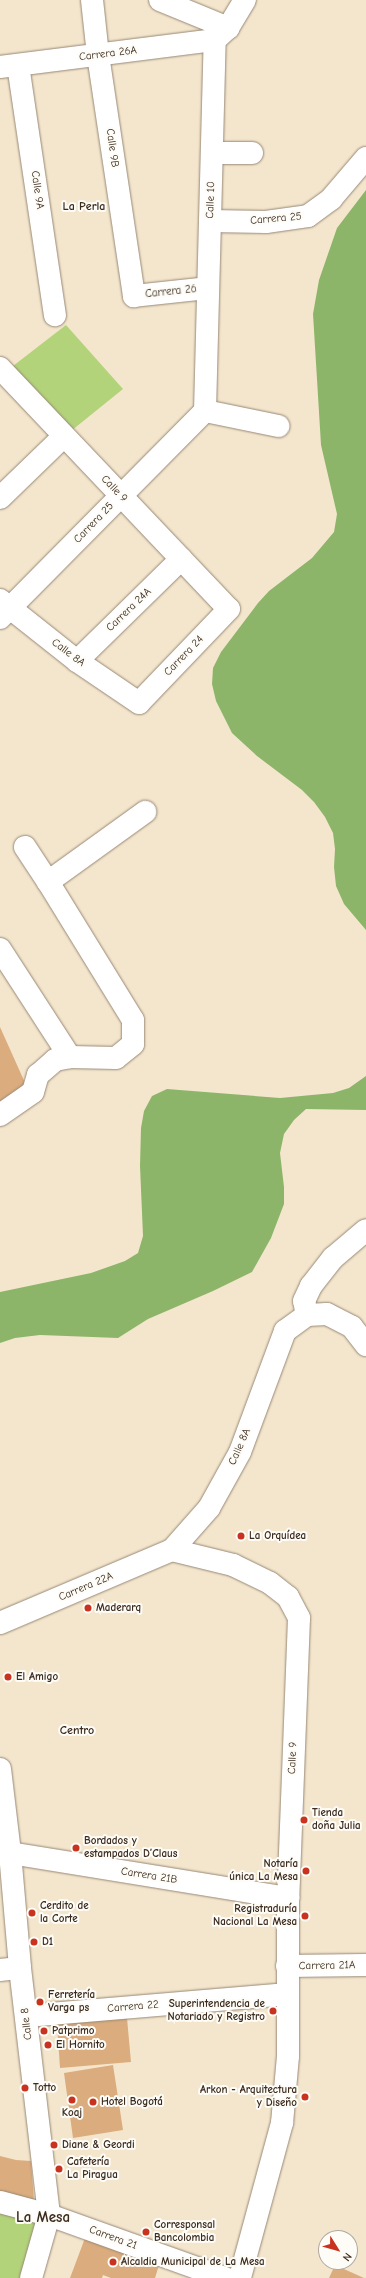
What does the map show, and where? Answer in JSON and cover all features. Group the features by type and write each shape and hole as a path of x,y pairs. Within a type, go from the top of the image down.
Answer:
{"street":[{"name":"Calle 9B","path":"92,0 98,55 134,296"},
{"path":"160,0 221,34"},
{"name":"Calle 10","path":"205,411 212,153 221,34 245,0"},
{"name":"Carrera 26A","path":"9,66 98,55 221,34"},
{"name":"Calle 9A","path":"9,66 55,315"},
{"path":"212,153 252,153"},
{"name":"Carrera 25","path":"210,221 266,222 308,216 332,199 366,158"},
{"name":"Carrera 26","path":"134,296 208,288"},
{"name":"Calle 9","path":"3,378 64,436 229,609"},
{"path":"205,411 278,426"},
{"name":"Carrera 25","path":"4,609 205,411"},
{"path":"0,498 64,436"},
{"name":"Carrera 24A","path":"77,661 181,559"},
{"name":"Calle 8A","path":"4,609 139,703"},
{"name":"Carrera 24","path":"139,703 229,609"},
{"path":"48,882 145,812"},
{"path":"0,1115 33,1092 38,1075 55,1060 70,1057 116,1058 133,1044 133,1020 48,882 24,846"},
{"path":"0,949 70,1057"},
{"path":"366,1230 333,1258 310,1286 304,1301 307,1315 327,1314 352,1327 366,1345"},
{"name":"Calle 8A","path":"172,1550 209,1508 240,1452 284,1331 307,1315"},
{"name":"Calle 9","path":"172,1550 233,1565 270,1583 288,1597 299,1618 288,1898 288,2056 282,2123 240,2278"},
{"name":"Carrera 22A","path":"0,1623 172,1550"},
{"name":"Calle 8","path":"0,1769 10,1853 10,1968 26,2016 49,2215 31,2278"},
{"name":"Carrera 21B","path":"10,1853 288,1898"},
{"name":"Carrera 21A","path":"287,1966 366,1965"},
{"name":"Carrera 22","path":"26,2016 288,1994"},
{"name":"Carrera 21","path":"0,2202 49,2215 225,2278"}],"green space":[{"path":"366,190 366,930 344,904 336,886 333,833 325,817 314,802 302,790 257,756 232,733 216,701 212,684 213,668 221,652 258,603 269,591 312,558 334,532 337,514 321,445 313,314 319,280 337,228"},
{"path":"66,325 123,389 71,431 13,366"},
{"path":"366,1076 366,1110 306,1109 294,1120 284,1134 280,1153 284,1187 284,1204 271,1238 252,1272 213,1291 148,1319 118,1338 40,1335 15,1338 0,1343 0,1292 91,1273 125,1261 138,1253 143,1236 140,1166 141,1128 144,1111 152,1096 167,1089 280,1098 333,1093 349,1088"},
{"path":"0,2202 49,2215 31,2278 0,2278"}],"building":[{"path":"0,1027 26,1085 0,1102"},
{"path":"127,2018 131,2062 60,2068 57,2024"},
{"name":"Hotel Bogotá","path":"113,2065 123,2130 73,2138 64,2073"},
{"path":"0,2156 16,2160 31,2161 34,2201 0,2193"},
{"name":"Alcaldia Municipal de La Mesa","path":"85,2238 159,2265 155,2278 111,2278 103,2275 102,2278 70,2278"},
{"path":"333,2270 346,2270 364,2278 329,2278"}],"place":[{"name":"La Orquídea","path":"241,1536"},
{"name":"Maderarq","path":"88,1608"},
{"name":"El Amigo","path":"8,1677"},
{"name":"Tienda doña Julia","path":"304,1820"},
{"name":"Bordados y estampados D’Claus","path":"76,1848"},
{"name":"Notaría única La Mesa","path":"306,1871"},
{"name":"Cerdito de la Corte","path":"32,1913"},
{"name":"Registraduría Nacional La Mesa","path":"305,1916"},
{"name":"D1","path":"34,1942"},
{"name":"Ferretería Varga ps","path":"40,2002"},
{"name":"Superintendencia de Notariado y Registro","path":"273,2011"},
{"name":"Patprimo","path":"44,2031"},
{"name":"El Hornito","path":"48,2045"},
{"name":"Totto","path":"25,2088"},
{"name":"Arkon - Arquitectura y Diseño","path":"305,2097"},
{"name":"Koaj","path":"72,2100"},
{"name":"Hotel Bogotá","path":"93,2102"},
{"name":"Diane & Geordi","path":"54,2145"},
{"name":"Cafetería La Piragua","path":"59,2169"},
{"name":"Corresponsal Bancolombia","path":"146,2232"},
{"name":"Alcaldia Municipal de La Mesa","path":"113,2262"}],"district":[{"name":"La Perla","path":"84,207"},
{"name":"Centro","path":"77,1731"},
{"name":"La Mesa","path":"43,2218"}]}
